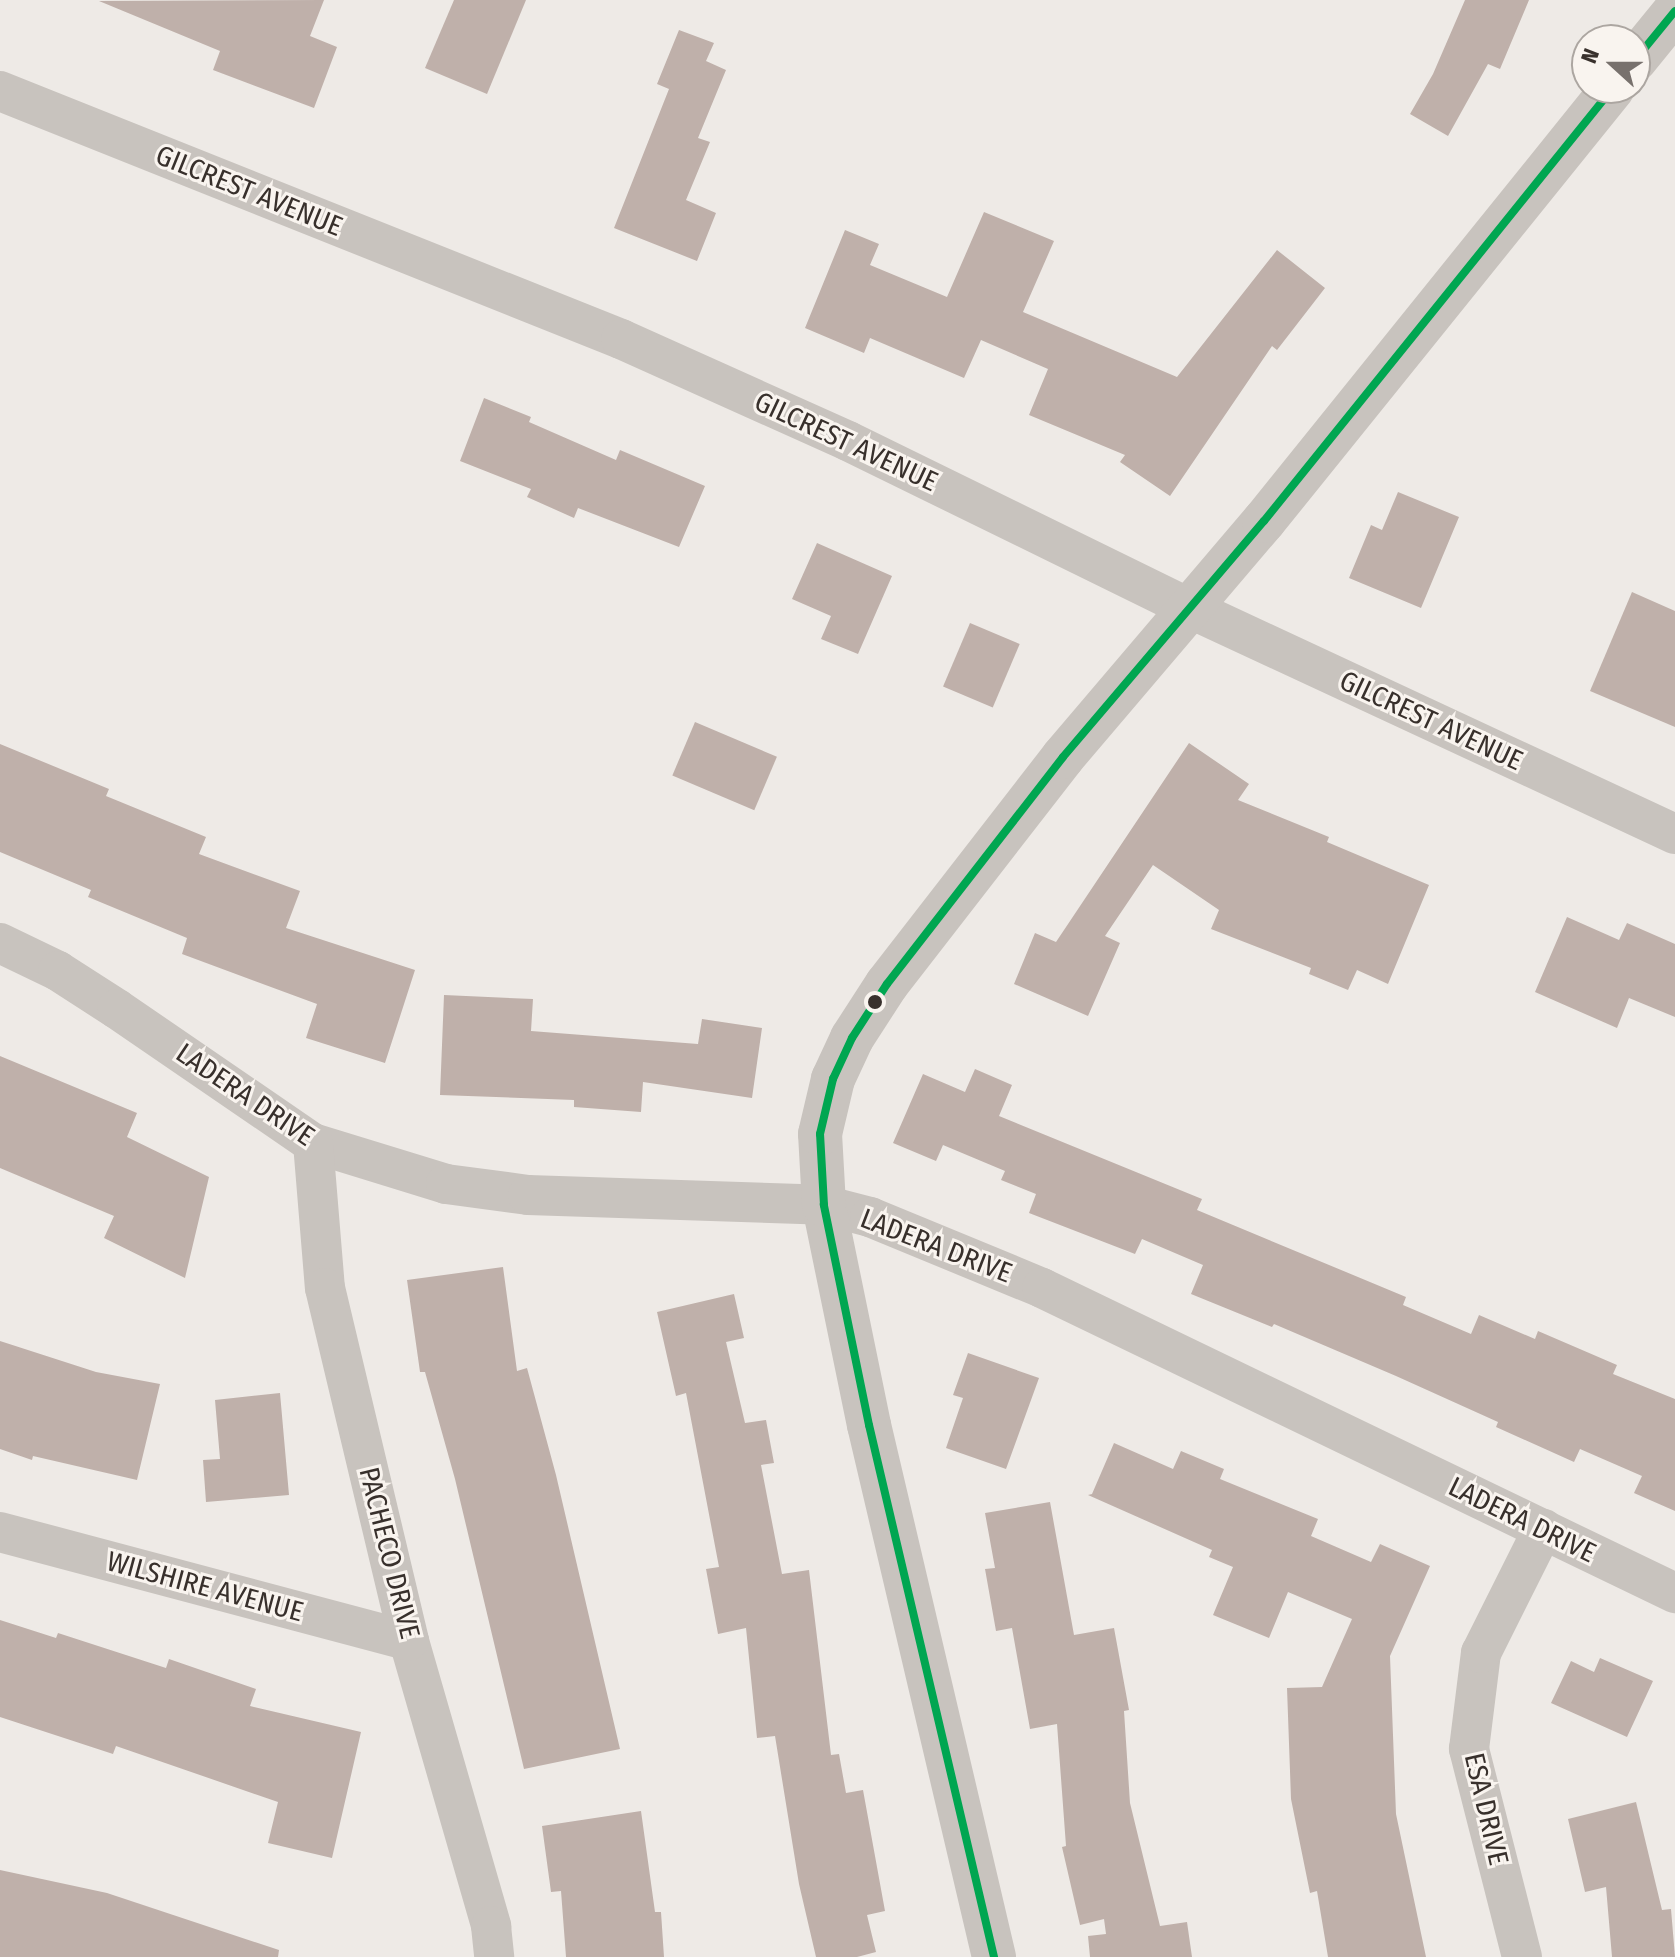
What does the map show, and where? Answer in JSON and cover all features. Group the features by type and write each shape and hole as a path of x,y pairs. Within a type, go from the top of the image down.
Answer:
{"street":[{"path":"1651,40 1675,11"},
{"name":"GILCREST AVENUE","path":"0,91 621,339 848,441 1189,608 1675,834"},
{"path":"994,1957 869,1425 824,1205 820,1134 833,1079 852,1038 887,984 1063,757 1274,509 1600,104"},
{"name":"LADERA DRIVE","path":"0,943 58,971 105,1001 313,1143 446,1184 528,1195 824,1205 870,1217 1042,1288 1675,1593"},
{"name":"PACHECO DRIVE","path":"313,1143 325,1288 409,1641 491,1926 494,1957"},
{"name":"ESA DRIVE","path":"1522,1957 1469,1749 1481,1653 1543,1529"},
{"name":"WILSHIRE AVENUE","path":"0,1532 409,1641"}],"building":[{"path":"324,0 310,36 337,47 314,108 213,70 220,51 99,1"},
{"path":"454,0 526,0 487,94 425,68"},
{"path":"1465,0 1529,0 1500,69 1488,64 1448,136 1410,114 1433,74"},
{"path":"679,30 714,43 706,61 726,70 698,138 710,142 686,200 716,213 697,261 614,228 669,89 657,84"},
{"path":"984,212 1054,241 1023,312 1177,377 1277,250 1325,288 1277,350 1272,346 1170,496 1120,462 1125,455 1029,415 1048,369 981,340 964,378 870,338 864,353 805,328 845,230 879,244 870,265 947,297"},
{"path":"484,398 531,417 529,422 616,460 620,450 705,486 679,547 578,508 574,518 527,497 531,489 460,461"},
{"path":"1398,492 1459,517 1421,608 1349,578 1371,525 1382,530"},
{"path":"817,543 892,576 858,654 821,639 831,616 792,599"},
{"path":"1632,592 1675,611 1675,727 1590,691"},
{"path":"970,623 1020,644 993,708 943,687"},
{"path":"695,722 777,757 754,810 672,775"},
{"path":"1189,743 1249,784 1238,800 1329,837 1327,842 1429,885 1388,984 1357,970 1348,990 1309,974 1311,968 1211,929 1219,910 1153,865 1105,936 1120,943 1088,1016 1014,984 1035,933 1056,942"},
{"path":"0,744 109,789 106,796 206,837 199,854 300,891 286,928 415,970 385,1063 306,1038 317,1004 182,954 187,938 88,897 91,890 0,852"},
{"path":"1567,917 1619,940 1627,923 1675,944 1675,1017 1629,998 1617,1028 1535,992"},
{"path":"444,995 533,999 531,1031 698,1044 702,1019 762,1028 752,1098 643,1082 641,1112 574,1107 574,1100 440,1095"},
{"path":"0,1056 137,1113 127,1137 209,1177 185,1278 104,1238 114,1216 0,1168"},
{"path":"975,1069 1012,1085 999,1116 1202,1199 1197,1210 1406,1297 1403,1305 1471,1334 1479,1315 1535,1339 1538,1331 1617,1365 1613,1374 1675,1399 1675,1511 1634,1493 1642,1476 1580,1449 1574,1462 1496,1427 1498,1422 1396,1376 1274,1324 1272,1327 1191,1294 1203,1265 1142,1239 1135,1254 1029,1213 1036,1194 1001,1180 1005,1171 943,1145 936,1161 893,1143 923,1074 965,1092"},
{"path":"503,1267 517,1371 527,1368 556,1475 620,1749 524,1769 455,1479 425,1372 420,1372 407,1280"},
{"path":"734,1294 744,1338 726,1342 745,1423 766,1420 774,1463 761,1465 782,1574 809,1570 831,1755 839,1754 846,1793 863,1790 885,1911 867,1915 876,1952 857,1957 816,1957 799,1884 775,1736 757,1738 746,1628 718,1634 706,1569 719,1567 686,1393 676,1396 657,1312"},
{"path":"0,1341 96,1372 160,1384 137,1480 33,1456 32,1460 0,1449"},
{"path":"968,1353 1039,1378 1006,1469 946,1448 963,1398 953,1395"},
{"path":"280,1393 289,1495 206,1502 203,1460 220,1459 215,1400"},
{"path":"1114,1443 1173,1469 1181,1451 1224,1469 1220,1479 1318,1519 1311,1536 1371,1562 1380,1544 1430,1566 1390,1656 1396,1814 1426,1957 1328,1957 1317,1891 1310,1893 1291,1799 1287,1688 1322,1687 1352,1619 1288,1592 1269,1638 1213,1615 1233,1567 1209,1557 1212,1550 1088,1495 1092,1494"},
{"path":"1050,1502 1074,1635 1114,1628 1129,1710 1124,1711 1130,1803 1160,1926 1187,1922 1192,1957 1090,1957 1088,1936 1106,1934 1104,1919 1080,1925 1062,1847 1066,1846 1057,1724 1030,1729 1012,1628 996,1631 985,1569 995,1568 985,1513"},
{"path":"0,1620 56,1638 58,1633 166,1668 169,1659 256,1689 250,1706 361,1732 332,1858 268,1843 278,1802 116,1746 113,1754 0,1717"},
{"path":"1600,1658 1653,1681 1627,1737 1551,1703 1571,1661 1594,1672"},
{"path":"1636,1802 1662,1910 1671,1909 1675,1957 1612,1957 1606,1887 1585,1892 1568,1819"},
{"path":"641,1811 655,1912 661,1912 664,1957 566,1957 561,1891 551,1892 542,1826"},
{"path":"0,1870 107,1893 279,1950 278,1957 0,1957"}],"transit line":[{"path":"1651,40 1675,11"},
{"path":"994,1957 869,1425 824,1205 820,1134 833,1079 852,1038 887,984 1063,757 1264,521 1600,104"}]}
